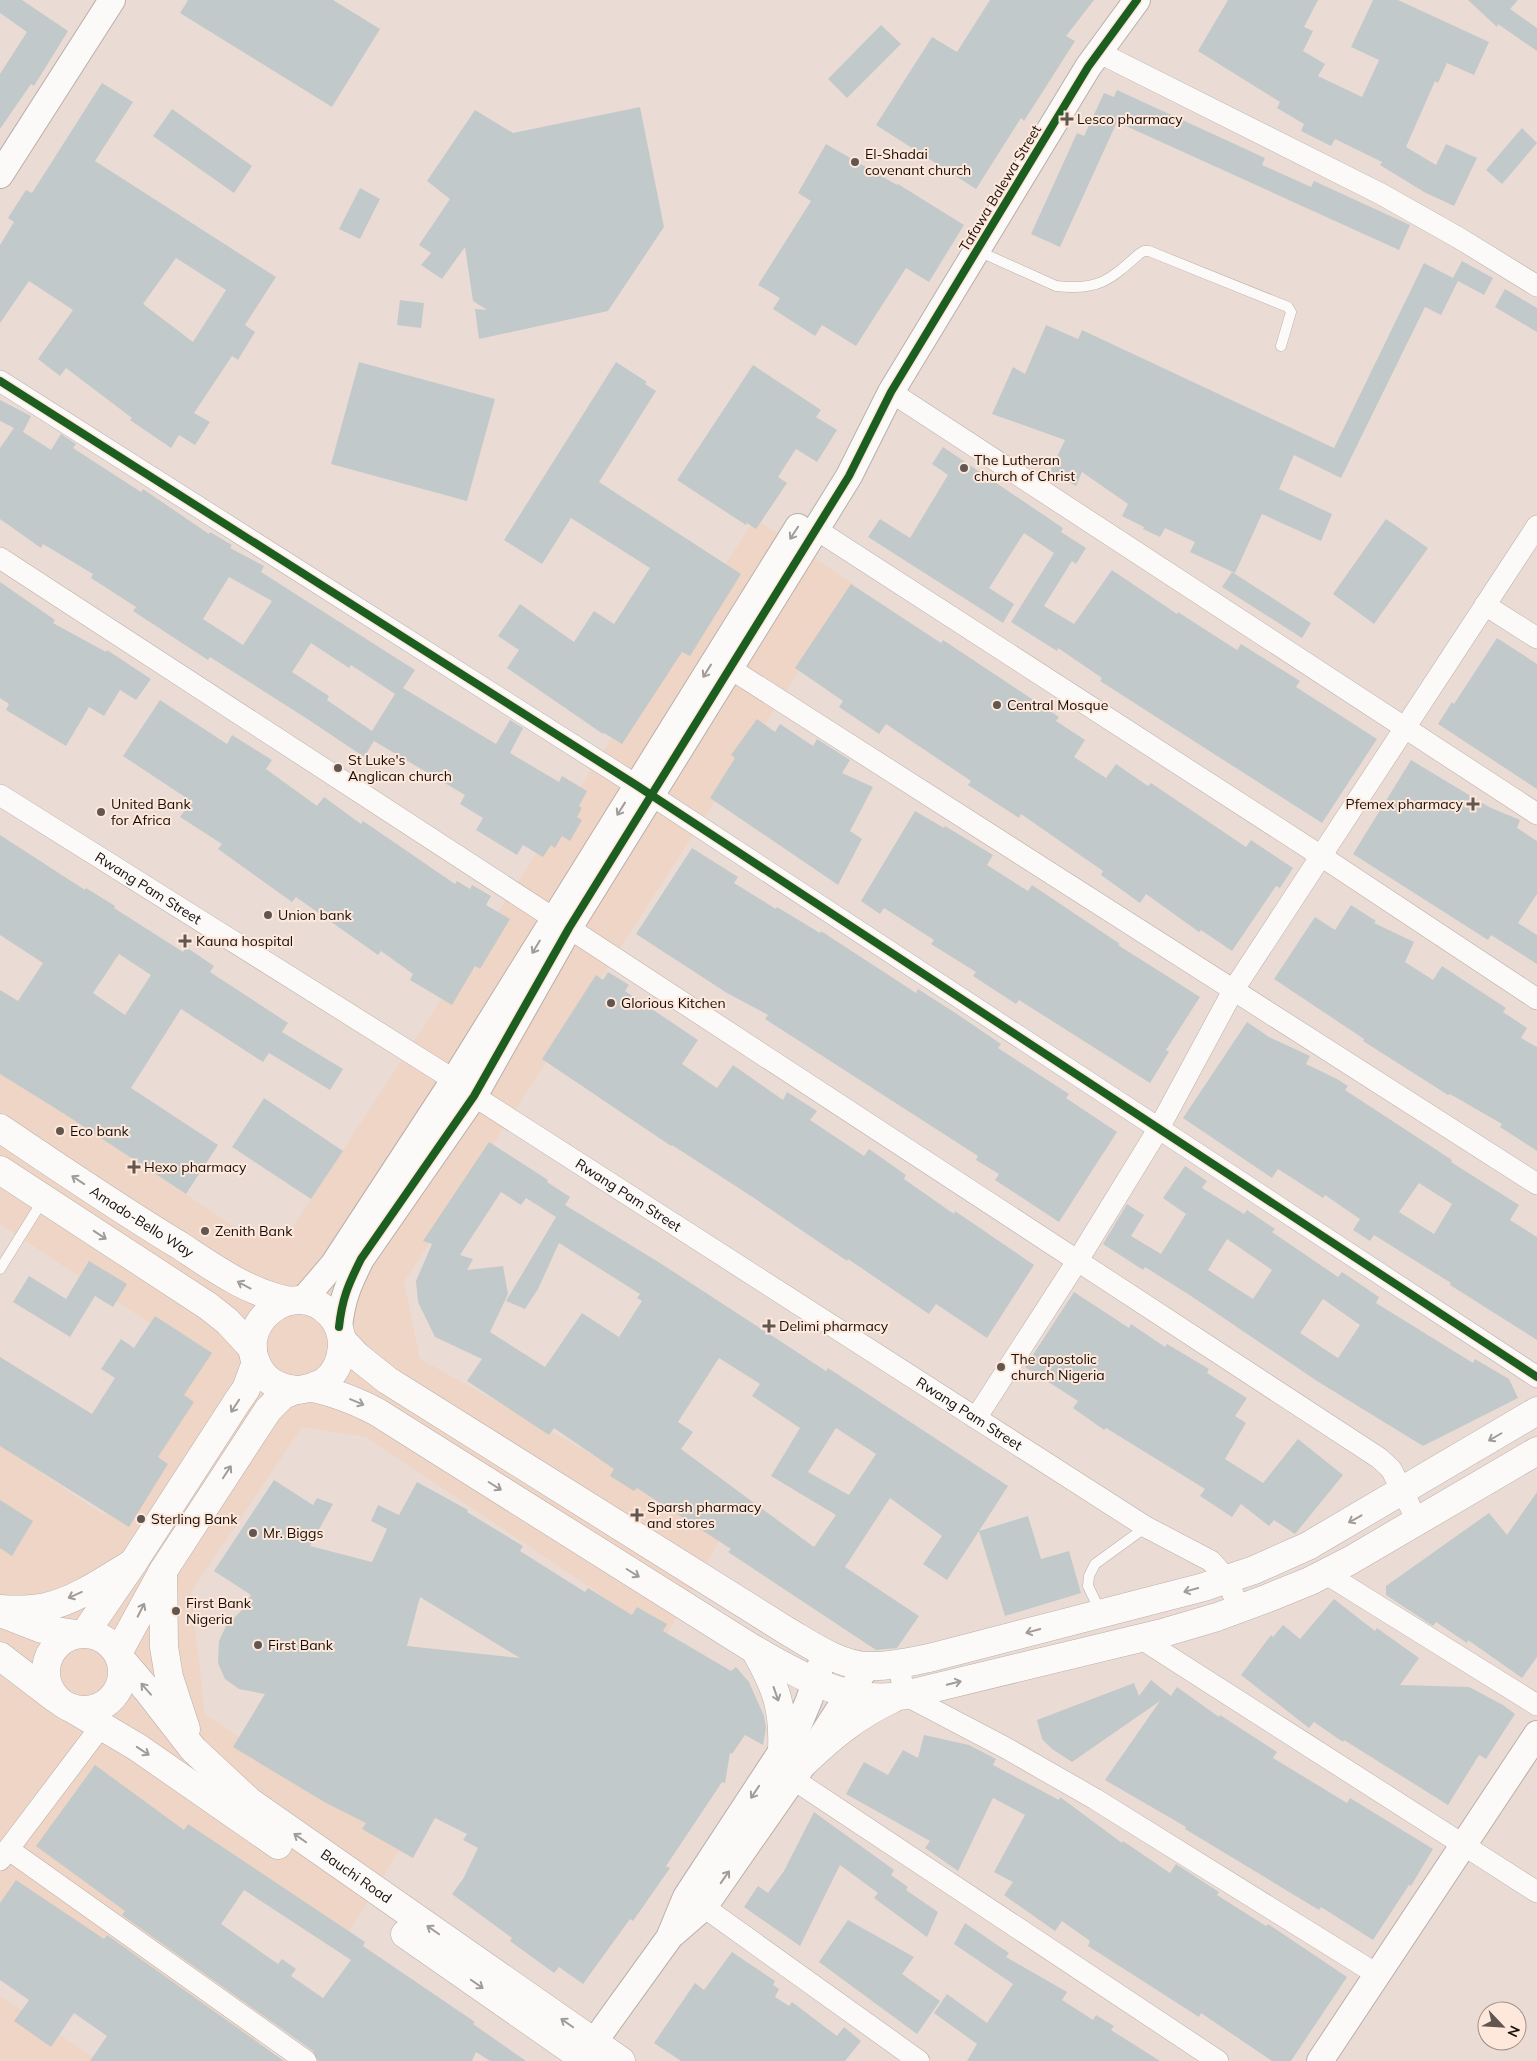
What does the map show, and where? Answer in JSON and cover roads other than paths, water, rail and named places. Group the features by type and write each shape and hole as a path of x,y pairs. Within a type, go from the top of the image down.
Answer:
{"main road":[{"name":"Amado-Bello Way","path":"0,1128 139,1221 235,1280 272,1297 297,1300"},
{"path":"0,1170 208,1306 227,1321 255,1355 260,1370 270,1381 284,1388 335,1394 377,1412 754,1650 816,1682 863,1697 900,1696"},
{"path":"0,1611 42,1629 80,1634 98,1636 110,1642 119,1656 122,1665 122,1679 118,1691 109,1702 97,1708 84,1710 64,1704 47,1682 46,1668 48,1660 54,1648 64,1639 80,1634 133,1563 246,1389 255,1355 256,1329 264,1316 276,1306 297,1300 318,1305 330,1314 340,1334 357,1356 387,1380 825,1653 866,1666 898,1664 929,1658 1227,1579 1254,1570 1308,1546 1537,1412"},
{"path":"119,1656 163,1571 268,1410 283,1395 324,1381 335,1370 341,1356 340,1334"},
{"path":"754,1650 774,1686 794,1764 868,1710 900,1696 1140,1638 1239,1609 1310,1581 1537,1450"},
{"path":"0,1611 24,1610 47,1606 90,1588 133,1563"},
{"path":"163,1571 164,1647 169,1678 193,1749"},
{"name":"Bauchi Road","path":"0,1656 64,1704 175,1773 586,2056 621,2061"},
{"name":"Bauchi Road","path":"119,1656 193,1749 250,1802 586,2056"}],"street":[{"path":"0,175 112,0"},
{"name":"Tafawa Balewa Street","path":"891,392 1098,52 1137,0"},
{"path":"1098,52 1381,194 1459,238 1537,286"},
{"path":"0,381 644,791 1537,1377"},
{"path":"644,791 731,668 817,530 849,476 891,392"},
{"path":"891,392 1537,814"},
{"path":"340,1334 342,1302 348,1284 361,1260 561,923 644,791 839,462 891,392"},
{"path":"976,1418 1078,1260 1159,1128 1234,989 1537,526"},
{"path":"817,530 1537,999"},
{"path":"0,558 1380,1458 1391,1469 1418,1520"},
{"path":"1485,605 1537,638"},
{"path":"731,668 1537,1184"},
{"name":"Rwang Pam Street","path":"0,795 464,1088 1146,1527 1211,1561 1227,1579 1239,1609"},
{"path":"297,1300 333,1265 464,1088"},
{"path":"1325,1573 1537,1705"},
{"path":"1140,1638 1537,1892"},
{"path":"794,1764 798,1726 816,1682 825,1653"},
{"path":"898,1664 900,1696 1006,1748 1095,1799 1378,1975"},
{"path":"586,2056 794,1764 849,1694 866,1666"},
{"path":"102,1726 4,1855 306,2061"},
{"path":"1320,2061 1537,1734"},
{"path":"794,1764 1218,2061"},
{"path":"695,1902 918,2061"}],"lane":[{"path":"977,251 1056,286 1066,288 1097,284 1111,279 1139,254 1144,251 1149,252 1288,307 1291,312 1281,346"},
{"path":"0,1269 44,1199"},
{"path":"1101,1613 1088,1586 1089,1576 1095,1564 1146,1527"}],"place":[{"name":"Lesco pharmacy","path":"1067,119"},
{"name":"El-Shadai covenant church","path":"855,162"},
{"name":"The Lutheran church of Christ","path":"964,468"},
{"name":"Central Mosque","path":"997,705"},
{"name":"St Luke's Anglican church","path":"338,768"},
{"name":"Pfemex pharmacy","path":"1473,804"},
{"name":"United Bank for Africa","path":"101,812"},
{"name":"Union bank","path":"268,915"},
{"name":"Kauna hospital","path":"185,941"},
{"name":"Glorious Kitchen","path":"611,1003"},
{"name":"Eco bank","path":"60,1131"},
{"name":"Hexo pharmacy","path":"134,1167"},
{"name":"Zenith Bank","path":"205,1231"},
{"name":"Delimi pharmacy","path":"769,1326"},
{"name":"The apostolic church Nigeria","path":"1001,1367"},
{"name":"Sparsh pharmacy and stores","path":"637,1515"},
{"name":"Sterling Bank","path":"141,1519"},
{"name":"Mr. Biggs","path":"253,1533"},
{"name":"First Bank Nigeria","path":"176,1611"},
{"name":"First Bank","path":"258,1645"}]}
